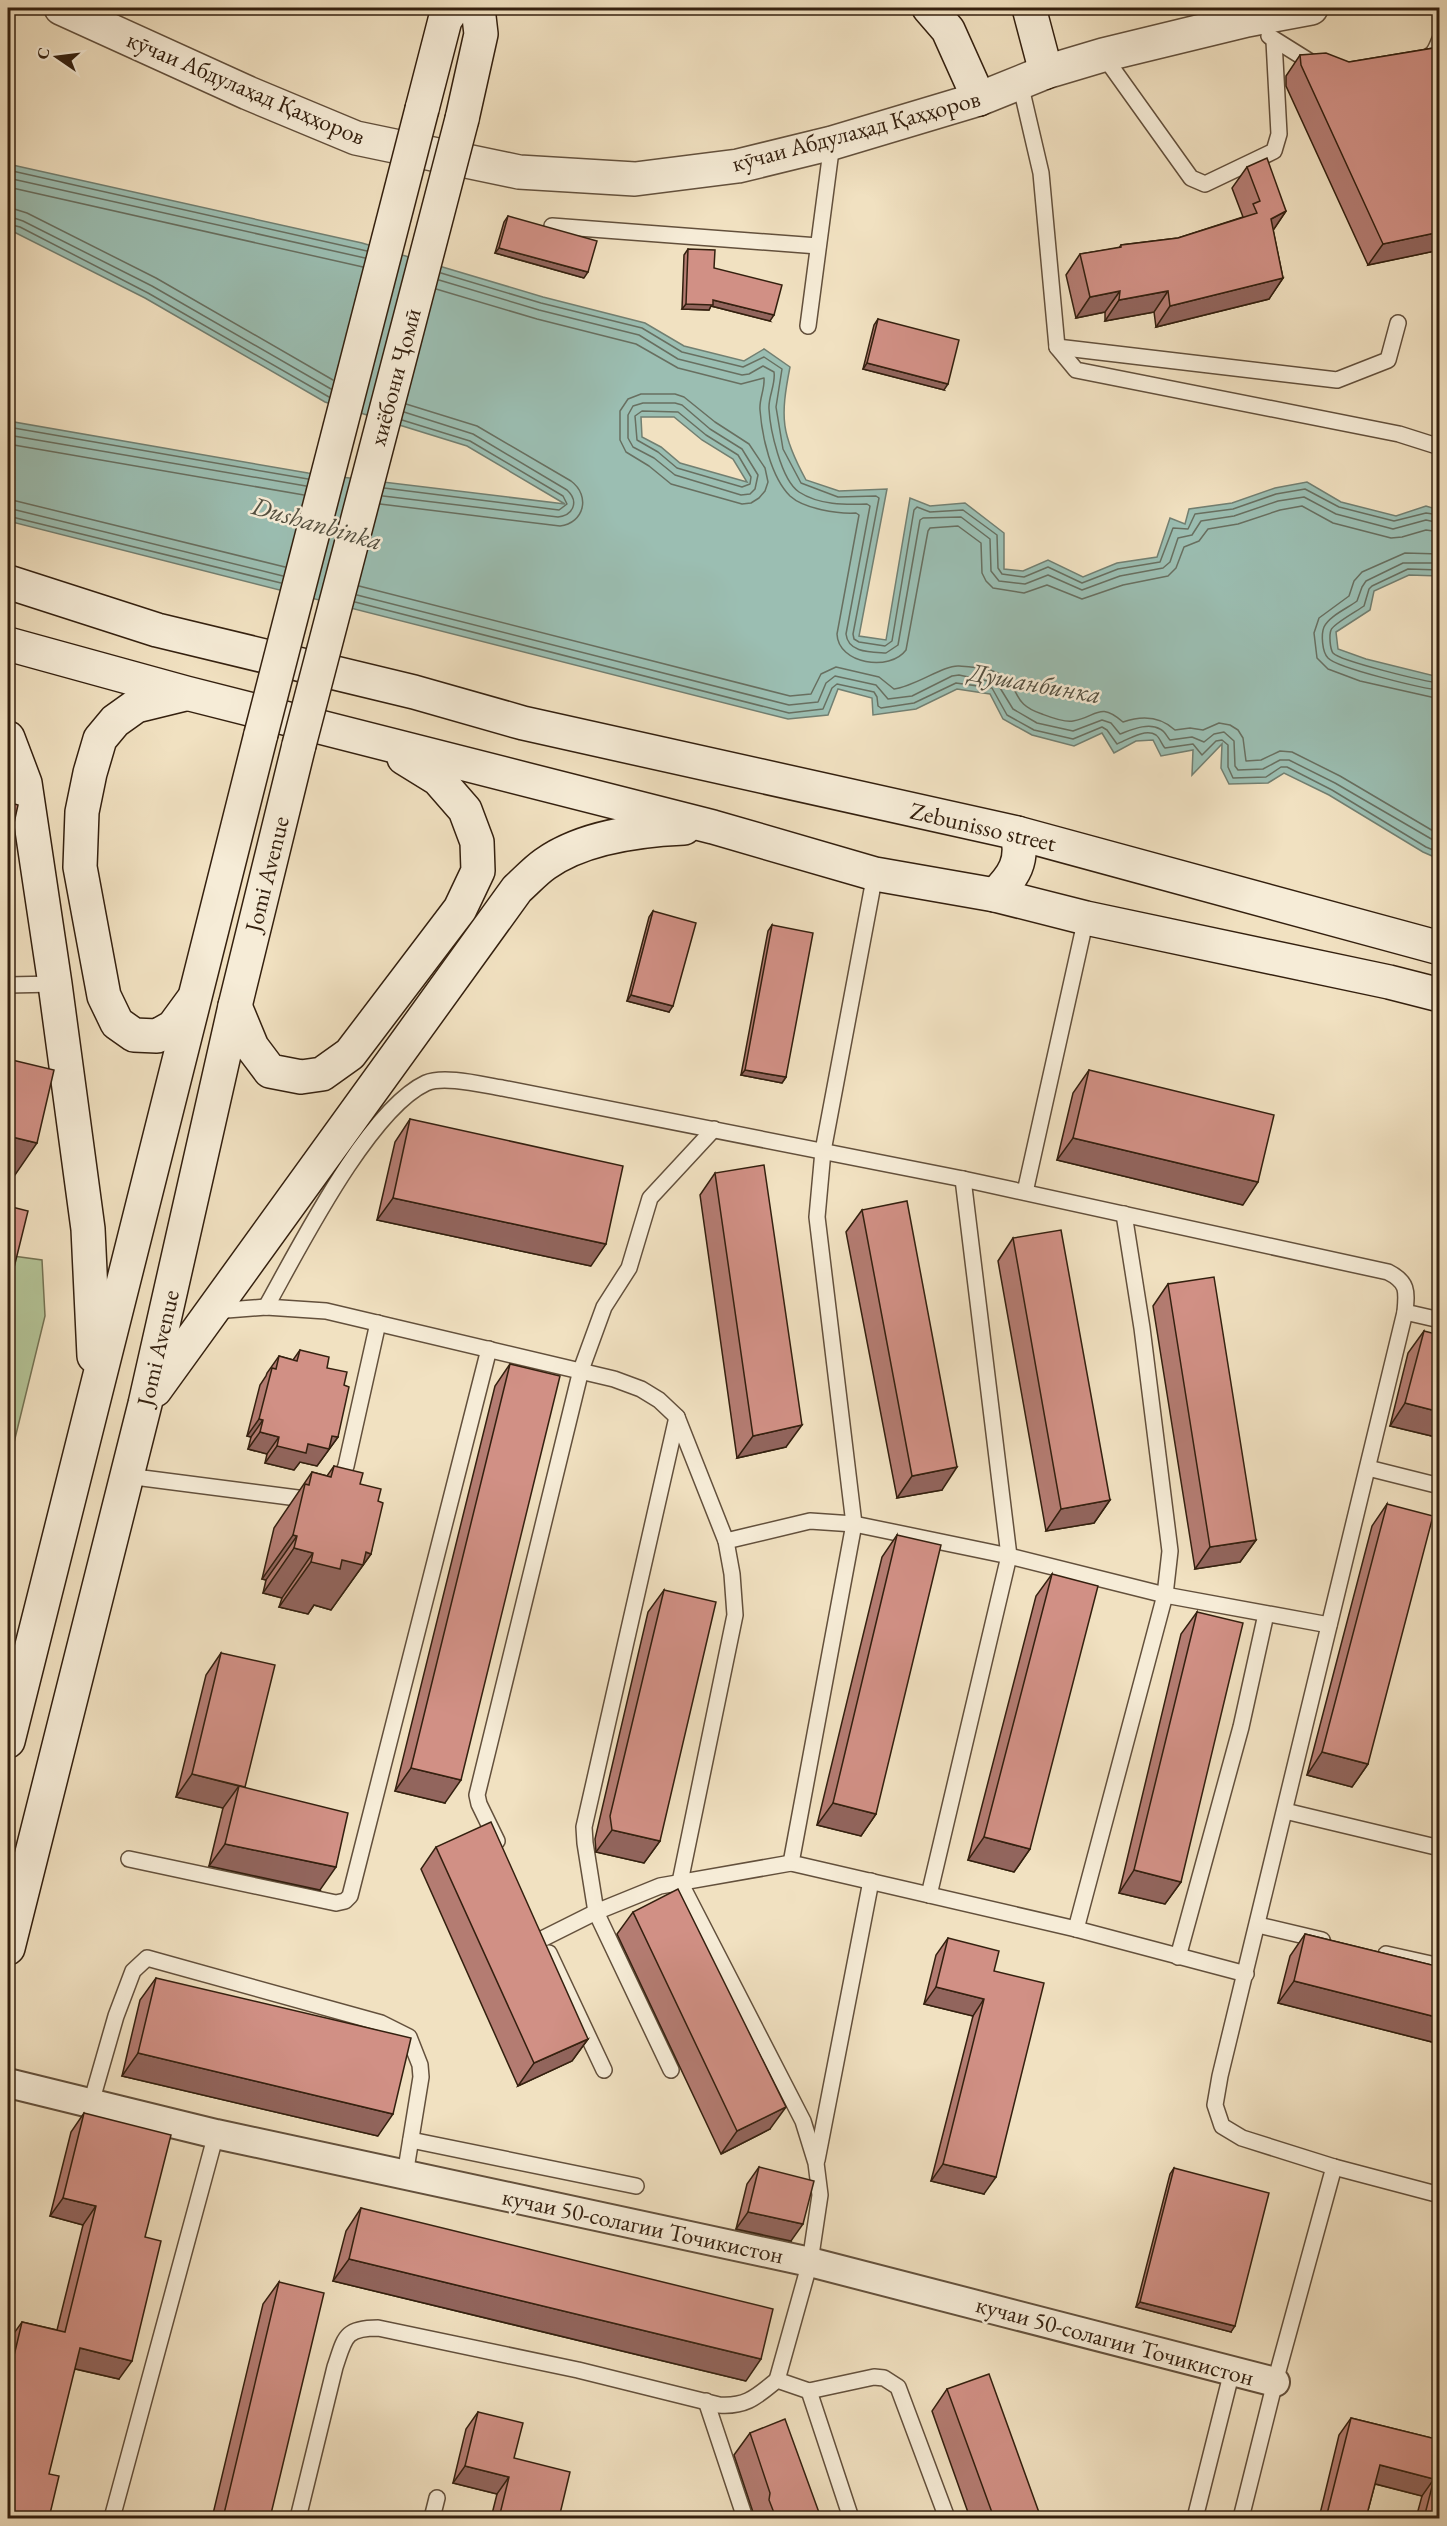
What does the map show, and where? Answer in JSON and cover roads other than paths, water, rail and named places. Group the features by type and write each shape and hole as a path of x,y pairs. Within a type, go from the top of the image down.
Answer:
{"main road":[{"name":"кӯчаи Абдулаҳад Қаҳҳоров","path":"61,8 248,93 356,138 519,172 635,179 738,166 832,143 979,99 1103,55 1247,20 1311,8"},
{"path":"479,21 500,8"},
{"path":"929,8 948,30 979,99"},
{"path":"1029,8 1033,78"},
{"name":"хиёбони Ҷомӣ","path":"261,734 447,12"},
{"name":"хиёбони Ҷомӣ","path":"299,745 462,118 479,21"},
{"name":"Zebunisso street","path":"8,582 157,630 414,692 523,723 1017,833 1440,948"},
{"path":"8,644 186,693 713,827 875,874 994,895 1086,918 1367,977 1440,995"},
{"path":"186,693 136,706 115,721 100,739 82,812 80,867 104,996 117,1023 134,1035 157,1036 174,1027 194,999"},
{"name":"Jomi Avenue","path":"8,1741 261,734"},
{"path":"8,738 25,783 88,1229 95,1392"},
{"path":"235,1006 252,1047 270,1071 301,1077 322,1074 350,1054 460,909 478,871 477,842 465,810 438,779 379,742"},
{"name":"Jomi Avenue","path":"8,1948 145,1404 235,1006 299,745"},
{"path":"145,1404 517,889 546,864 587,843 658,829 713,827"},
{"path":"994,895 1009,880 1018,864 1021,847 1017,833"}],"street":[{"name":"кучаи 50-солагии Точикистон","path":"8,2083 216,2134 810,2262 1275,2382"}],"lane":[{"path":"1247,20 1274,41 1322,69 1333,72"},
{"path":"1412,60 1430,57 1436,51 1440,39"},
{"path":"1103,55 1191,178 1205,184 1274,151 1279,134 1274,41"},
{"path":"1033,78 1057,347 1076,370 1399,434 1440,447"},
{"path":"808,326 832,143"},
{"path":"552,226 818,246"},
{"path":"1057,347 1337,380 1388,360 1398,323"},
{"path":"791,1863 854,1524 817,1217 823,1151 875,874"},
{"path":"1024,1192 1086,918"},
{"path":"8,985 55,984"},
{"path":"266,1307 311,1226 372,1131 401,1100 427,1082 451,1081 502,1088 963,1179 1388,1272 1406,1284 1405,1312 1215,2104 1222,2126 1242,2138 1334,2167 1440,2194"},
{"path":"503,1856 477,1795 581,1370 604,1307 629,1268 650,1198 714,1129"},
{"path":"929,1895 1009,1556 963,1179"},
{"path":"1076,1929 1164,1595 1170,1551 1142,1328 1124,1214"},
{"path":"211,1311 266,1307 326,1311 581,1370 641,1389 659,1400 676,1418 726,1541 732,1574 735,1615 680,1882 803,2121 816,2163 820,2195 810,2262 777,2380 752,2400 735,2406 706,2401 567,2367 378,2328 359,2328 348,2335 335,2367 298,2518"},
{"path":"1405,1312 1440,1320"},
{"path":"127,1476 317,1501 336,1488 346,1466 378,1323"},
{"path":"129,1859 336,1903 345,1901 350,1896 489,1349"},
{"path":"670,2070 596,1912 584,1827 676,1418"},
{"path":"1368,1468 1440,1486"},
{"path":"726,1541 810,1521 854,1524 1009,1556 1164,1595 1329,1625"},
{"path":"1178,1958 1241,1727 1266,1614"},
{"path":"1285,1811 1440,1848"},
{"path":"604,2070 540,1933 660,1886 791,1863 1076,1929 1178,1958 1246,1974"},
{"path":"816,2163 871,1881"},
{"path":"1258,1925 1337,1943"},
{"path":"1371,1951 1440,1966"},
{"path":"91,2103 116,2016 133,1971 147,1958 381,2023 409,2037 418,2056 421,2077 405,2175"},
{"path":"112,2518 216,2134"},
{"path":"411,2140 636,2186"},
{"path":"1241,2518 1275,2382 1334,2167"},
{"path":"1195,2518 1232,2371"},
{"path":"777,2380 810,2391 874,2377 884,2378 898,2387 947,2518"},
{"path":"810,2391 850,2518"},
{"path":"706,2401 745,2518"},
{"path":"432,2518 437,2498"}],"water":[{"path":"8,164 362,243 543,297 645,323 684,346 744,361 764,349 790,367 785,400 785,425 787,437 806,480 839,491 887,489 859,636 886,640 910,498 930,506 965,503 1004,533 1004,569 1023,571 1048,560 1083,577 1117,563 1157,557 1170,518 1185,524 1189,509 1232,503 1275,488 1307,482 1341,502 1396,516 1426,506 1439,510 1439,576 1409,575 1374,591 1370,610 1336,632 1338,649 1366,659 1439,677 1439,859 1423,852 1329,795 1284,773 1268,783 1229,784 1221,768 1222,744 1192,775 1193,750 1161,756 1153,740 1136,741 1114,753 1102,733 1074,746 1032,735 1003,719 990,694 957,689 916,709 873,715 872,698 838,689 828,715 788,719 8,521 8,421 308,473 565,504 467,446 325,402 145,298 8,229","holes":["641,417 674,417 702,440 733,459 747,482 680,463 661,447 642,437"]}],"water label":[{"name":"Dushanbinka","path":"317,523"},
{"name":"Душанбинка","path":"1035,683"}]}
